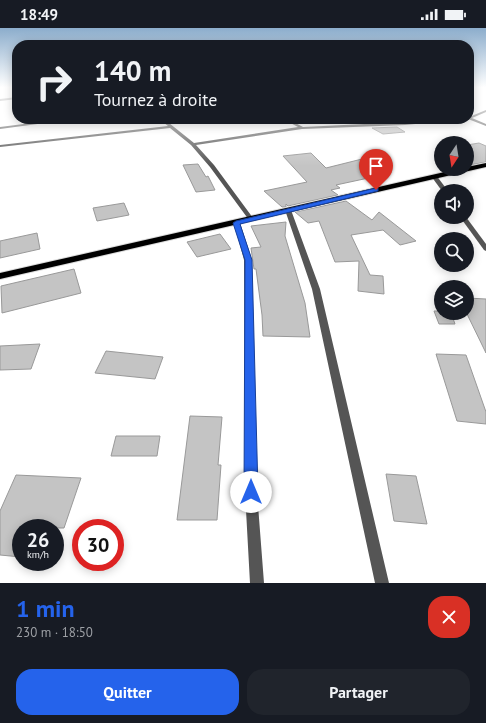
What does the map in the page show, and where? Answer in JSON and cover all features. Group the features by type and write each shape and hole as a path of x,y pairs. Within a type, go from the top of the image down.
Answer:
{"highway":[{"path":"474,168 486,165"},
{"path":"0,276 236,223 434,176"}],"street":[{"path":"474,120 486,125"},
{"path":"0,128 32,124"},
{"path":"168,124 193,144 216,170 251,219"},
{"path":"294,124 302,128"},
{"path":"193,144 302,128 405,124"},
{"path":"0,146 172,127"},
{"path":"434,176 440,184"},
{"path":"288,210 316,289 382,583"},
{"path":"236,223 248,260 251,492 257,583"},
{"path":"468,224 486,249"}],"building":[{"path":"397,127 405,132 383,134 372,128"},
{"path":"479,143 486,146 486,162 474,164 474,144"},
{"path":"311,153 326,168 362,159 387,174 336,185 340,188 331,190 338,195 288,206 286,204 286,207 282,207 264,191 307,182 283,156"},
{"path":"198,164 206,177 208,176 215,190 196,192 183,165"},
{"path":"346,201 372,220 379,212 416,241 400,245 383,230 351,235 370,275 383,276 384,294 358,291 359,261 335,262 319,221 308,223 295,212"},
{"path":"124,203 129,215 97,221 93,208"},
{"path":"286,222 285,236 305,303 310,337 263,336 256,269 254,269 251,248 261,247 251,226"},
{"path":"37,233 40,249 0,258 0,241"},
{"path":"220,234 231,249 197,257 187,242"},
{"path":"74,269 81,293 2,313 1,286"},
{"path":"474,298 486,299 486,353 470,320 474,320"},
{"path":"437,320 454,320 455,324 439,324"},
{"path":"40,344 31,369 0,370 0,346"},
{"path":"106,351 163,357 155,379 95,373"},
{"path":"436,354 466,355 486,412 486,424 457,421"},
{"path":"190,416 222,417 218,465 221,465 217,520 177,520"},
{"path":"116,436 160,436 157,456 111,456"},
{"path":"386,474 416,476 427,524 394,521"},
{"path":"16,475 81,478 64,528 64,519 12,519 12,556 0,555 0,511"}],"route":[{"path":"251,492 248,255 236,223 376,190"}]}
